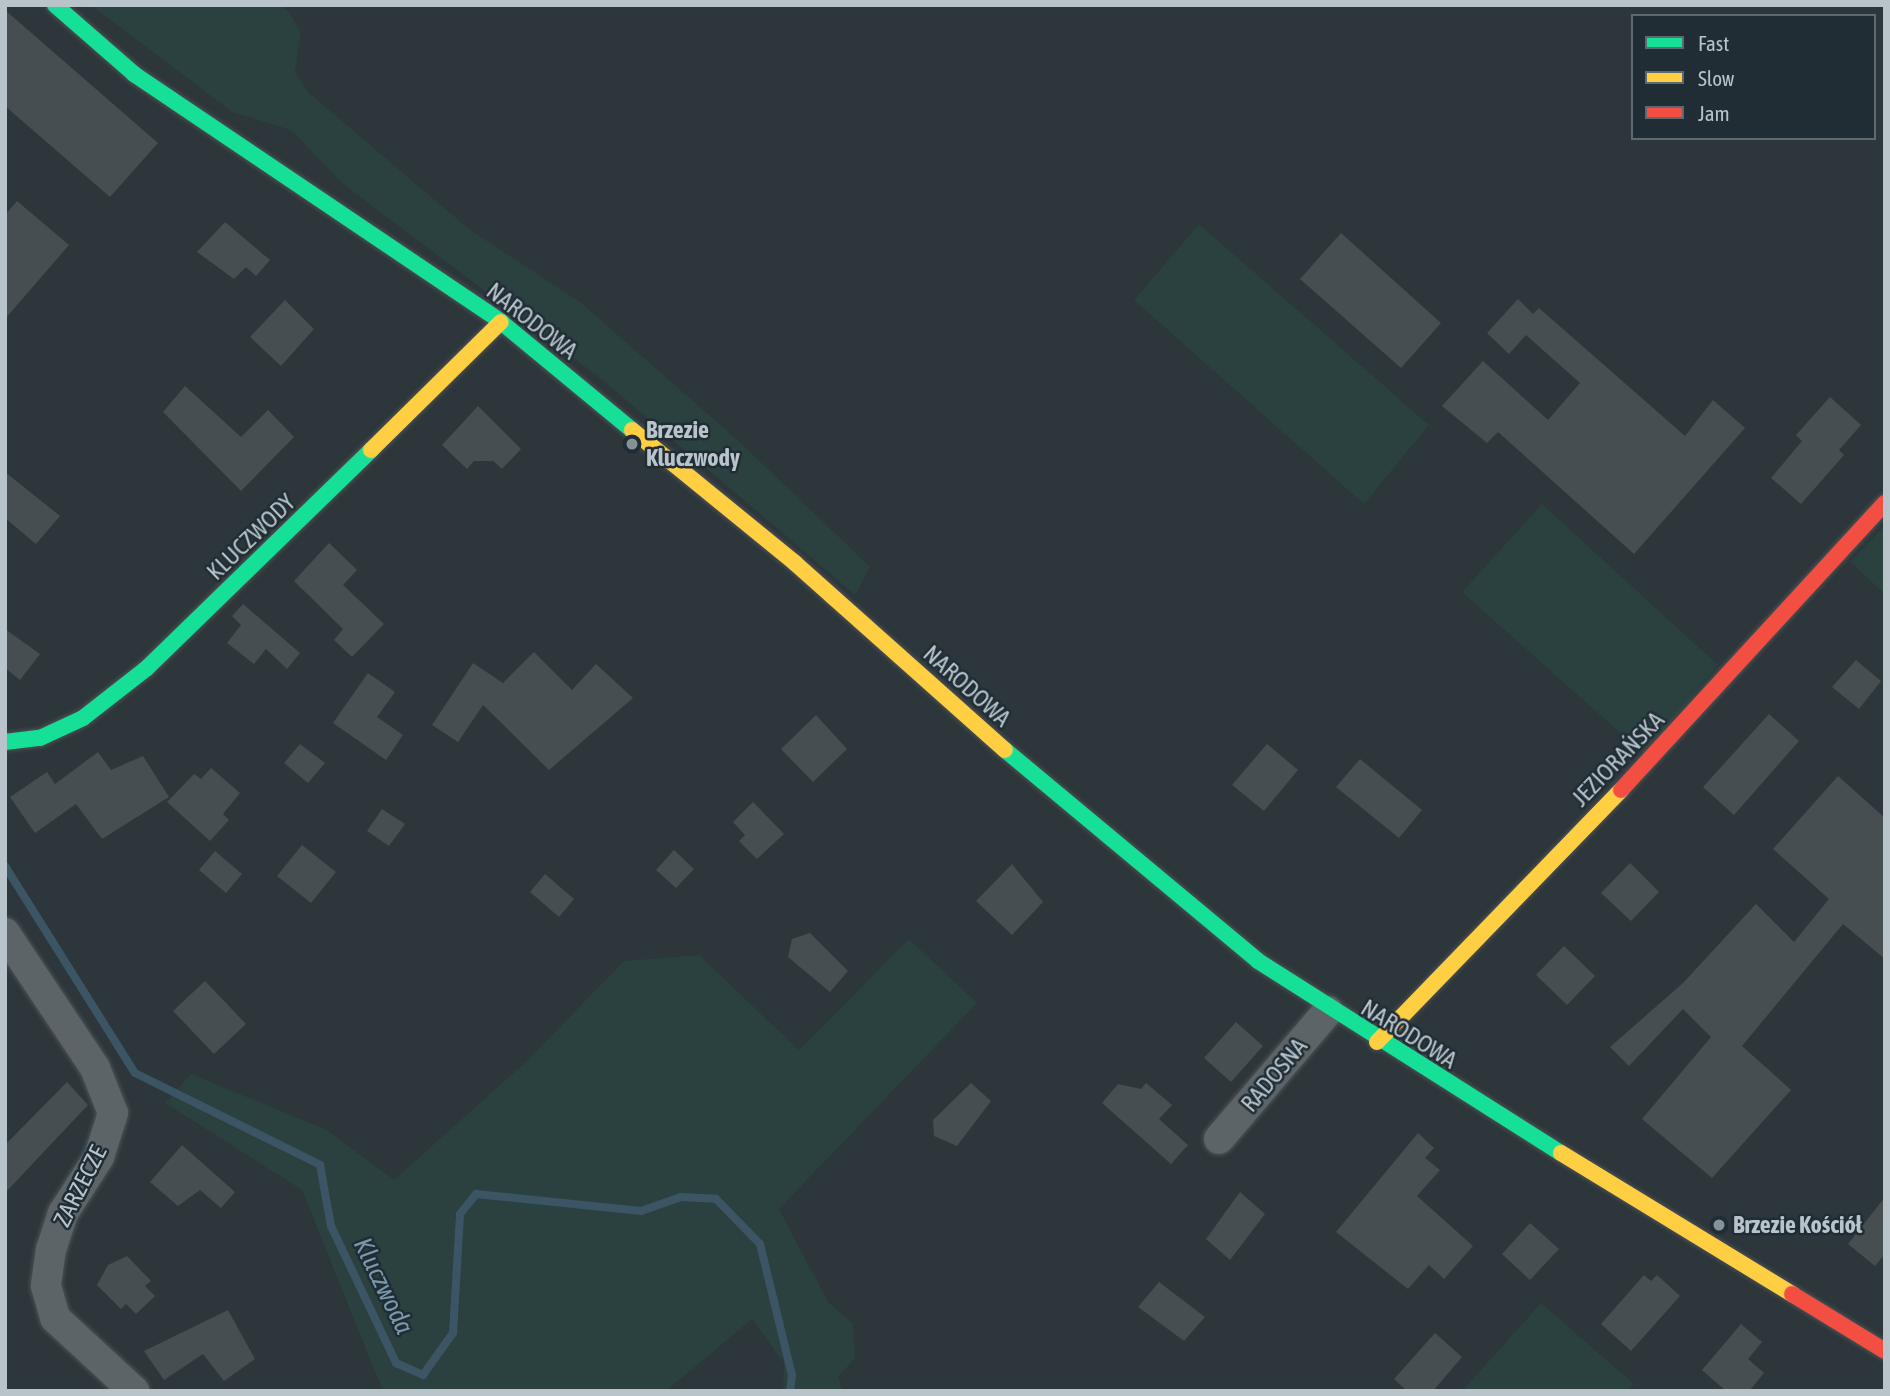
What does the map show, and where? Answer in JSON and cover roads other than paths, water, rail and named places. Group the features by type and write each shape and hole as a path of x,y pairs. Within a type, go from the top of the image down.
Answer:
{"street":[{"name":"NARODOWA","path":"55,5 134,74 346,212 501,322 795,563 1088,824 1328,1011 1885,1351"},
{"name":"KLUCZWODY","path":"5,742 40,738 83,718 147,668 501,322"},
{"name":"JEZIORAŃSKA","path":"1377,1042 1715,692 1885,503"},
{"name":"ZARZECZE","path":"5,933 95,1068 113,1113 99,1157 63,1213 51,1249 46,1286 55,1318 134,1391"},
{"name":"RADOSNA","path":"1219,1139 1328,1011"}],"waterway":[{"name":"Kluczwoda","path":"5,866 135,1073 320,1165 331,1226 396,1363 423,1375 453,1333 460,1214 476,1194 641,1211 681,1197 716,1199 760,1244 792,1375 790,1391"}],"place":[{"name":"Brzezie Kluczwody","path":"632,444"},
{"name":"Brzezie Kościół","path":"1719,1225"}]}
